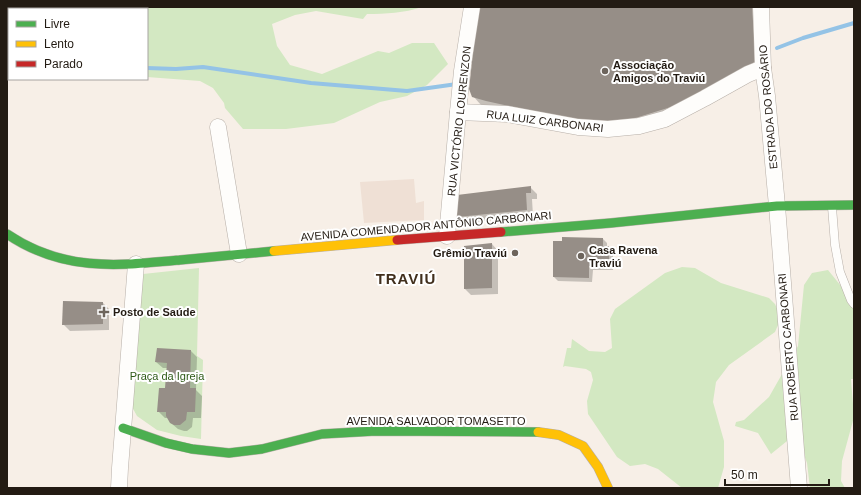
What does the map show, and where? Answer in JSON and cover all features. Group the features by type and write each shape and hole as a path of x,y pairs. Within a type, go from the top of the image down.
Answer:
{"street":[{"name":"RUA VICTÓRIO LOURENZON","path":"447,236 462,71 472,7"},
{"name":"ESTRADA DO ROSÁRIO","path":"761,7 763,68 768,104 777,206"},
{"name":"RUA LUIZ CARBONARI","path":"458,112 508,114 578,127 608,129 639,126 665,119 748,74 763,68"},
{"path":"218,127 239,254"},
{"name":"AVENIDA COMENDADOR ANTÔNIO CARBONARI","path":"7,234 31,248 56,258 84,263 136,264 290,249 612,223 777,206 854,205"},
{"name":"RUA ROBERTO CARBONARI","path":"777,206 799,488"},
{"path":"119,488 136,264"},
{"name":"AVENIDA SALVADOR TOMASETTO","path":"123,428 166,443 192,449 229,453 262,449 322,434 376,431 538,432 559,435 583,446 598,466 608,488"}],"lane":[{"path":"831,206 835,245 840,272 854,304"}],"shaded area":[{"path":"414,179 416,203 424,201 424,220 364,223 360,182"}],"green space":[{"path":"7,7 37,7 8,8 7,64"},
{"path":"422,7 395,13 367,14 363,19 316,11 295,15 272,24 277,46 290,65 322,74 378,51 389,53 412,43 434,43 448,64 427,85 407,96 380,102 334,123 286,129 243,129 225,108 224,103 213,88 200,81 148,77 148,8 136,8"},
{"path":"682,267 695,268 721,283 769,298 775,304 781,318 775,332 729,365 716,382 713,402 724,441 724,467 718,488 682,488 658,469 645,464 630,466 617,457 588,414 587,401 593,380 591,372 586,369 563,367 567,348 571,348 572,339 589,351 605,352 612,348 610,319 615,309 665,273"},
{"name":"Praça da Igreja","path":"199,268 197,356 203,360 201,439 157,430 137,416 131,405 143,274"},
{"path":"828,270 854,302 854,379 851,379 854,417 842,461 841,481 845,488 810,488 807,463 798,438 792,437 771,454 758,433 735,426 736,422 744,420 769,397 798,346 804,285 812,273"}],"building":[{"name":"Associação Amigos do Traviú","path":"478,7 752,7 756,61 687,102 629,120 586,123 472,97 469,89"},
{"path":"531,186 531,193 526,193 527,210 457,217 457,195"},
{"name":"Casa Ravena Traviú","path":"562,237 603,238 603,246 609,246 609,267 589,266 589,278 553,277 553,241 562,241"},
{"path":"492,243 492,288 464,289 464,246"},
{"path":"63,301 103,302 103,324 62,325"},
{"path":"157,348 191,350 190,388 196,388 195,412 187,412 186,420 180,425 170,423 166,416 166,412 157,412 159,388 165,388 167,363 155,362"}],"waterway":[{"path":"777,48 803,38 854,23"},
{"path":"148,68 176,69 203,67 311,83 407,91 457,84"}],"traffic: fast":[{"path":"501,232 611,223 777,206 854,205"},
{"path":"7,234 28,246 49,255 70,261 91,264 134,264 274,251"},
{"path":"123,428 166,443 192,449 229,453 262,449 322,434 376,431 538,432"}],"traffic: slow":[{"path":"274,251 397,240"},
{"path":"538,432 559,435 583,446 598,467 608,488"}],"traffic: jam":[{"path":"397,240 501,232"}],"place":[{"name":"Associação Amigos do Traviú","path":"605,71"},
{"name":"Grêmio Traviú","path":"515,253"},
{"name":"Casa Ravena Traviú","path":"581,256"},
{"name":"Posto de Saúde","path":"104,312"}],"district":[{"name":"TRAVIÚ","path":"406,278"}]}
